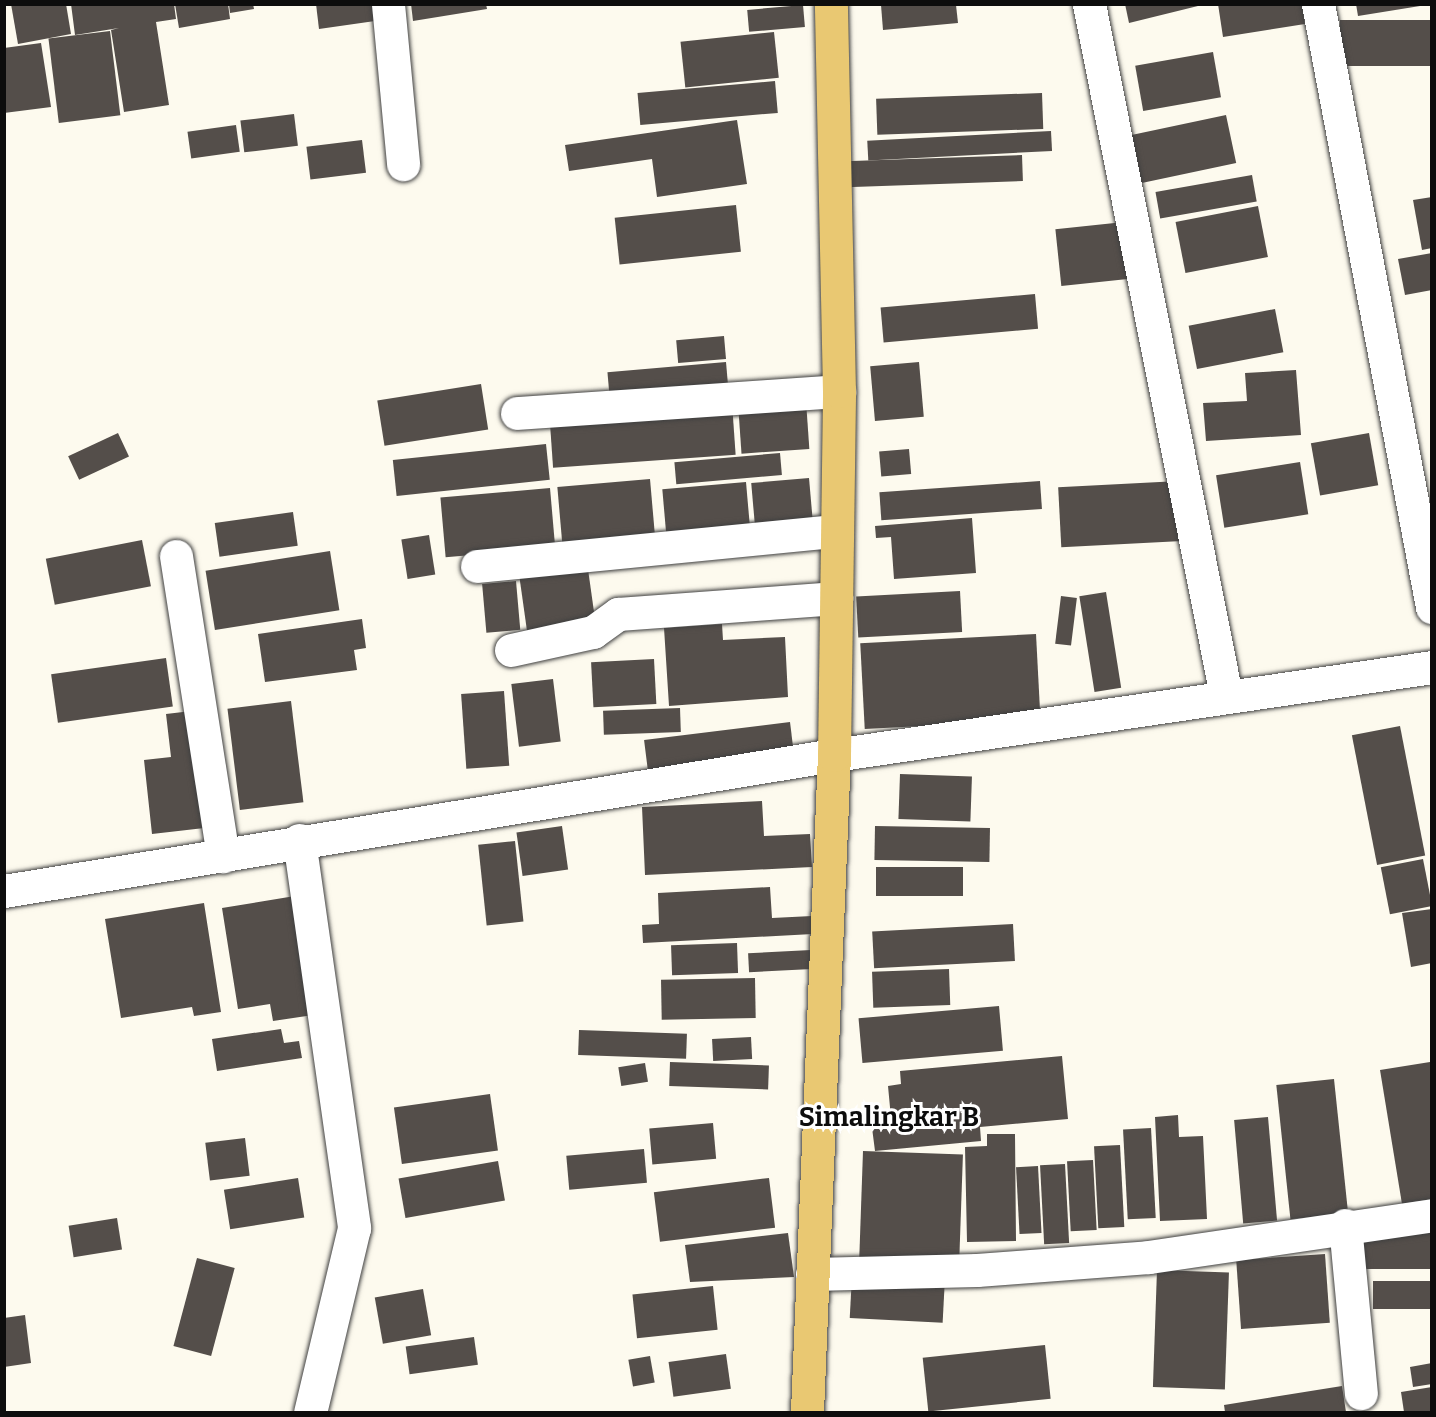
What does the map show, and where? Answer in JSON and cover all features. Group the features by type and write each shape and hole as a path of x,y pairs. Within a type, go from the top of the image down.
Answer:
{"main road":[{"path":"807,1413 834,754 839,391 831,4"}],"street":[{"path":"388,4 403,164"},
{"path":"1089,4 1226,695"},
{"path":"1318,4 1431,607"},
{"path":"517,413 839,391"},
{"path":"477,566 836,531"},
{"path":"176,556 223,856"},
{"path":"511,650 593,632 618,614 836,598"},
{"path":"4,891 223,856 299,840 834,754 1226,695 1431,667"},
{"path":"299,840 354,1228 310,1413"},
{"path":"812,1274 977,1270 1149,1257 1344,1225 1431,1215"},
{"path":"1344,1225 1361,1393"}],"building":[{"path":"11,4 66,4 71,34 18,44"},
{"path":"71,4 174,4 176,19 156,22 169,105 124,112 111,30 119,28 75,35"},
{"path":"175,4 228,4 230,19 179,28"},
{"path":"229,4 253,4 254,9 230,13"},
{"path":"316,4 373,4 375,21 319,29"},
{"path":"411,4 486,4 487,9 413,21"},
{"path":"1125,4 1202,4 1202,5 1129,23"},
{"path":"1218,4 1302,4 1305,24 1223,37"},
{"path":"1356,4 1420,4 1420,6 1358,16"},
{"path":"803,5 805,27 749,32 747,10"},
{"path":"881,5 956,5 958,23 883,30"},
{"path":"1340,20 1432,20 1432,66 1340,66"},
{"path":"110,31 120,115 59,123 48,39"},
{"path":"774,32 779,78 685,88 681,42"},
{"path":"41,43 51,107 4,113 4,48"},
{"path":"1213,52 1221,97 1143,111 1135,66"},
{"path":"775,81 778,113 640,125 638,93"},
{"path":"1042,93 1043,129 877,135 876,99"},
{"path":"294,114 298,146 244,152 240,121"},
{"path":"1226,115 1236,163 1133,185 1123,137"},
{"path":"737,120 747,184 657,197 652,159 569,171 565,145"},
{"path":"236,125 240,152 191,159 187,132"},
{"path":"1051,131 1052,151 868,161 867,141"},
{"path":"362,140 366,173 310,180 306,147"},
{"path":"1022,155 1023,181 846,187 845,161"},
{"path":"1252,175 1257,202 1160,219 1155,192"},
{"path":"1432,197 1432,248 1422,250 1413,200"},
{"path":"736,205 741,252 620,264 615,218"},
{"path":"1258,206 1268,257 1185,273 1176,222"},
{"path":"1124,222 1130,279 1061,286 1055,229"},
{"path":"1432,253 1432,290 1405,295 1398,259"},
{"path":"1035,294 1038,329 884,342 881,308"},
{"path":"1275,309 1283,352 1197,369 1189,326"},
{"path":"724,336 726,359 678,363 676,340"},
{"path":"726,362 728,387 610,397 607,372"},
{"path":"919,362 924,417 875,421 870,366"},
{"path":"1296,370 1301,435 1206,441 1203,403 1247,401 1245,373"},
{"path":"481,384 488,429 384,446 377,400"},
{"path":"806,401 809,449 742,454 738,406"},
{"path":"732,403 736,455 553,468 549,416"},
{"path":"118,433 129,457 79,480 68,456"},
{"path":"1369,433 1378,485 1320,495 1311,443"},
{"path":"546,444 550,480 397,496 393,460"},
{"path":"909,449 911,474 881,477 879,452"},
{"path":"780,453 782,475 676,484 674,462"},
{"path":"1300,462 1308,514 1224,528 1216,475"},
{"path":"809,478 813,523 755,528 751,483"},
{"path":"650,479 655,541 563,549 557,487"},
{"path":"1040,481 1042,509 881,520 879,492"},
{"path":"1179,481 1182,541 1061,547 1058,487"},
{"path":"746,482 750,529 666,536 662,489"},
{"path":"550,488 555,548 446,557 440,498"},
{"path":"293,512 298,546 220,557 215,523"},
{"path":"972,518 976,573 894,579 891,537 876,538 875,526"},
{"path":"429,535 435,575 408,579 401,539"},
{"path":"142,540 151,586 55,605 46,559"},
{"path":"330,551 339,610 215,630 206,571"},
{"path":"587,562 596,625 528,635 519,572"},
{"path":"516,581 520,630 486,633 482,584"},
{"path":"960,591 962,632 858,637 856,596"},
{"path":"1106,592 1121,688 1095,692 1079,596"},
{"path":"1061,596 1077,598 1071,646 1055,644"},
{"path":"362,619 366,648 354,650 357,670 265,682 258,634"},
{"path":"722,624 723,640 785,637 788,697 669,706 664,628"},
{"path":"1036,634 1041,720 865,729 860,643"},
{"path":"166,658 173,707 58,723 51,674"},
{"path":"654,659 656,704 593,707 591,662"},
{"path":"553,679 561,742 519,747 511,684"},
{"path":"504,691 509,766 466,769 461,694"},
{"path":"291,701 303,802 240,810 227,709"},
{"path":"680,708 681,732 604,735 603,711"},
{"path":"200,710 213,827 152,834 144,760 171,757 166,714"},
{"path":"790,722 794,753 648,771 644,740"},
{"path":"1400,726 1425,856 1377,865 1352,735"},
{"path":"900,774 972,777 970,821 898,819"},
{"path":"762,801 764,836 810,834 812,867 645,875 642,807"},
{"path":"562,826 568,870 523,876 516,832"},
{"path":"875,826 990,828 989,862 874,860"},
{"path":"515,841 523,922 487,925 478,845"},
{"path":"1423,859 1432,906 1390,914 1381,867"},
{"path":"876,867 963,867 963,896 876,896"},
{"path":"770,887 772,918 812,916 813,934 643,943 642,925 659,924 658,893"},
{"path":"301,895 320,1014 273,1021 270,1004 238,1009 222,908"},
{"path":"204,903 221,1012 194,1016 192,1007 121,1018 105,919"},
{"path":"1432,909 1432,963 1411,967 1402,913"},
{"path":"1013,924 1015,961 874,968 872,931"},
{"path":"737,943 738,973 672,975 671,945"},
{"path":"811,950 812,969 749,972 748,953"},
{"path":"949,969 950,1005 873,1008 872,972"},
{"path":"755,978 756,1018 662,1020 661,980"},
{"path":"999,1006 1003,1051 862,1063 859,1018"},
{"path":"281,1029 284,1043 299,1041 302,1058 217,1071 212,1039"},
{"path":"579,1030 687,1034 686,1059 578,1055"},
{"path":"751,1037 752,1059 713,1061 712,1039"},
{"path":"1062,1056 1068,1119 980,1127 981,1141 875,1151 871,1120 891,1118 888,1086 901,1084 900,1071"},
{"path":"670,1062 769,1065 768,1089 669,1086"},
{"path":"1430,1062 1432,1199 1402,1204 1380,1070"},
{"path":"645,1063 648,1082 621,1086 618,1067"},
{"path":"1334,1079 1348,1213 1290,1219 1276,1085"},
{"path":"490,1094 498,1150 402,1164 394,1107"},
{"path":"1178,1115 1179,1137 1203,1136 1207,1219 1160,1221 1155,1117"},
{"path":"1268,1117 1277,1221 1243,1224 1234,1120"},
{"path":"713,1123 716,1159 652,1164 649,1129"},
{"path":"1151,1128 1156,1218 1128,1219 1123,1129"},
{"path":"987,1134 1015,1134 1016,1241 967,1242 965,1147 987,1146"},
{"path":"245,1138 250,1176 210,1181 205,1143"},
{"path":"1120,1145 1124,1227 1098,1228 1094,1146"},
{"path":"644,1149 647,1183 569,1190 566,1156"},
{"path":"863,1151 963,1154 959,1267 859,1264"},
{"path":"1093,1160 1097,1230 1071,1231 1067,1161"},
{"path":"498,1161 505,1200 405,1218 399,1179"},
{"path":"1065,1164 1069,1243 1044,1244 1040,1165"},
{"path":"1038,1166 1042,1233 1020,1234 1016,1167"},
{"path":"298,1178 304,1218 230,1229 224,1190"},
{"path":"769,1178 775,1228 660,1242 654,1192"},
{"path":"117,1218 122,1250 74,1257 69,1226"},
{"path":"1356,1221 1432,1221 1432,1269 1356,1269"},
{"path":"788,1233 794,1277 690,1282 685,1245"},
{"path":"1325,1254 1330,1323 1241,1329 1236,1260"},
{"path":"197,1258 235,1268 211,1356 173,1346"},
{"path":"1157,1270 1229,1273 1225,1389 1153,1387"},
{"path":"852,1275 945,1280 943,1323 850,1318"},
{"path":"1373,1281 1432,1281 1432,1309 1373,1309"},
{"path":"713,1286 718,1330 637,1338 632,1294"},
{"path":"423,1289 431,1335 383,1344 375,1298"},
{"path":"25,1315 31,1363 4,1367 4,1318"},
{"path":"474,1337 478,1365 410,1374 406,1347"},
{"path":"1045,1345 1051,1399 928,1412 923,1358"},
{"path":"726,1354 731,1389 673,1397 669,1362"},
{"path":"650,1356 655,1383 633,1386 628,1360"},
{"path":"1432,1363 1432,1384 1413,1387 1410,1367"},
{"path":"1342,1386 1346,1412 1225,1412 1224,1405"},
{"path":"1432,1387 1432,1412 1404,1412 1401,1392"}],"district":[{"name":"Simalingkar B","path":"889,1118"}]}
